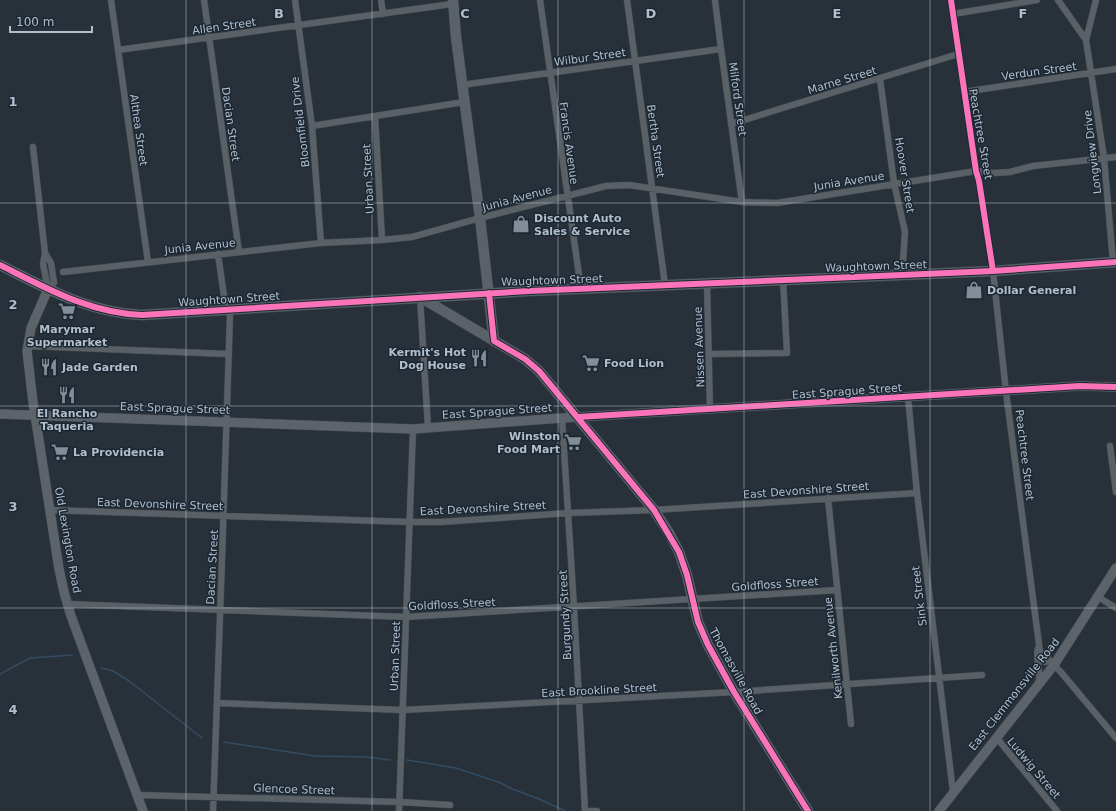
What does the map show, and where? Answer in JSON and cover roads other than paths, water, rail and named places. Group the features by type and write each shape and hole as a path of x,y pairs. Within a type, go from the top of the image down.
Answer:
{"main road":[{"path":"453,2 494,341"},
{"name":"Waughtown Street","path":"0,265 48,289 91,307 124,314 146,315 489,293 993,271 1115,262"},
{"name":"Thomasville Road","path":"420,297 525,359 539,370 654,510 679,552 687,575 698,622 708,645 734,692 808,811"}],"street":[{"name":"Althea Street","path":"111,0 148,262"},
{"name":"Dacian Street","path":"204,0 239,252"},
{"name":"Bloomfield Drive","path":"295,0 312,126 322,243"},
{"path":"381,0 383,14"},
{"name":"Francis Avenue","path":"540,0 566,196 581,289"},
{"name":"Bertha Street","path":"627,0 665,285"},
{"name":"Milford Street","path":"715,0 742,202"},
{"name":"Peachtree Street","path":"951,0 976,171 979,181 993,271 1006,392 1040,652 1045,662 1052,663 1116,738"},
{"path":"953,14 1037,0"},
{"name":"Longview Drive","path":"1058,0 1086,40 1104,158 1115,262"},
{"path":"1086,40 1096,0"},
{"name":"Allen Street","path":"118,50 383,14 453,2"},
{"name":"Wilbur Street","path":"462,85 721,49"},
{"name":"Marne Street","path":"731,124 958,54"},
{"name":"Verdun Street","path":"964,92 1116,69"},
{"name":"Hoover Street","path":"880,79 894,183 905,232 902,275"},
{"path":"312,126 464,102"},
{"name":"Urban Street","path":"375,116 382,240"},
{"path":"32,147 45,253 43,264 48,289"},
{"name":"Junia Avenue","path":"63,272 322,243 412,237 606,186 630,185 742,202 777,203 976,171 993,173 1010,172 1033,166 1116,156"},
{"name":"Dacian Street","path":"213,811 230,315 225,303 218,254"},
{"path":"710,354 787,353 782,280"},
{"name":"Nissen Avenue","path":"707,283 710,354 710,410"},
{"name":"Old Lexington Road","path":"48,289 34,321 28,346 28,356 35,415 59,569 67,604 143,811"},
{"path":"420,297 428,428"},
{"path":"28,346 228,354"},
{"name":"East Sprague Street","path":"0,414 413,429 562,418 1006,392 1080,386 1116,387"},
{"name":"Sink Street","path":"908,397 917,493 953,792"},
{"name":"Burgundy Street","path":"562,418 569,513 585,811"},
{"name":"Urban Street","path":"399,811 413,429"},
{"path":"1110,446 1116,492"},
{"name":"East Devonshire Street","path":"50,510 441,522 917,493"},
{"name":"Kenilworth Avenue","path":"828,498 851,724"},
{"name":"East Clemmonsville Road","path":"940,810 996,737 1038,686 1116,568"},
{"name":"Goldfloss Street","path":"67,604 406,617 837,590"},
{"path":"1098,597 1116,608"},
{"path":"1038,686 1039,679 1037,657 1039,645"},
{"name":"East Brookline Street","path":"216,703 403,710 734,692 982,675"},
{"name":"Ludwig Street","path":"996,737 1057,811"},
{"name":"Glencoe Street","path":"137,795 400,802 450,805"},
{"path":"585,811 597,811"}],"waterway":[{"path":"0,674 30,658 72,655"},
{"path":"101,668 113,671 129,681 202,738"},
{"path":"224,742 315,756 366,757 390,760"},
{"path":"407,760 456,768 501,783 565,811"}],"place":[{"name":"Discount Auto Sales & Service","path":"521,224"},
{"name":"Dollar General","path":"974,290"},
{"name":"Marymar Supermarket","path":"67,311"},
{"name":"Kermit's Hot Dog House","path":"479,358"},
{"name":"Food Lion","path":"591,363"},
{"name":"Jade Garden","path":"49,367"},
{"name":"El Rancho Taqueria","path":"67,395"},
{"name":"Winston Food Mart","path":"573,442"},
{"name":"La Providencia","path":"60,452"}]}
